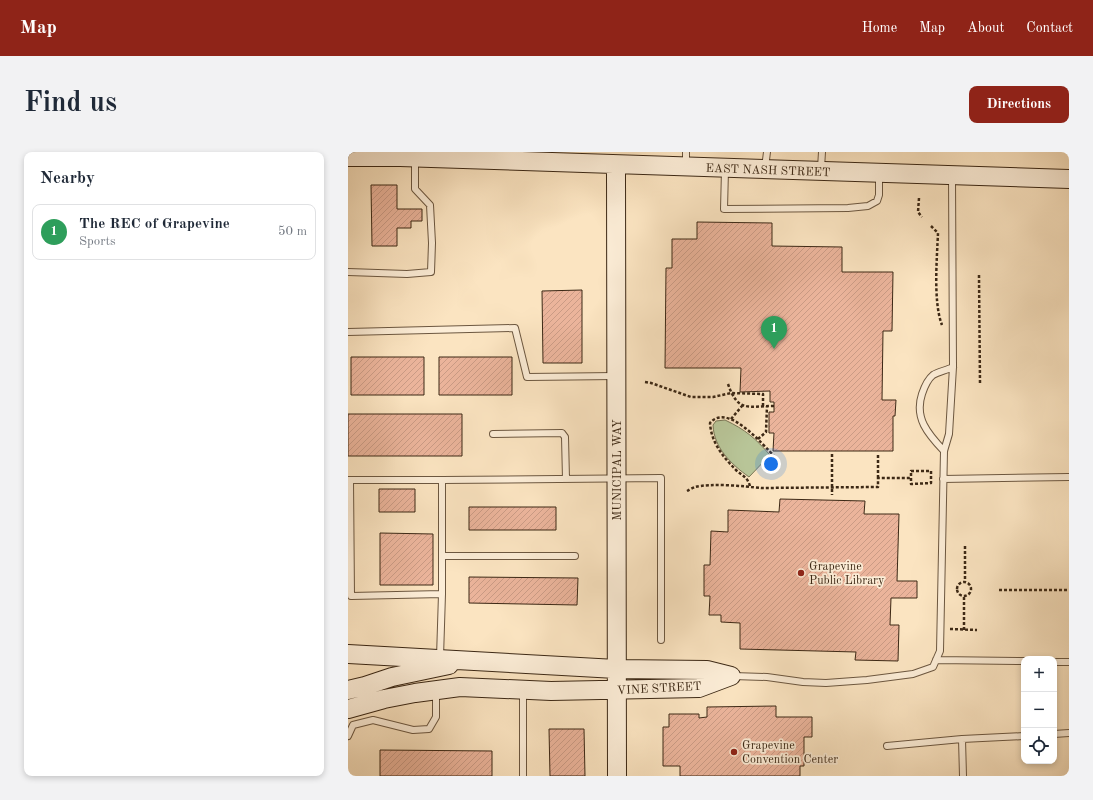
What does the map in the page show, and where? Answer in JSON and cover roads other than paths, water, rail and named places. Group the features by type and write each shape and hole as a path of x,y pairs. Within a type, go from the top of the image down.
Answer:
{"street":[{"name":"EAST NASH STREET","path":"348,157 405,155 616,165 686,160 725,168 765,170 1069,179"},
{"name":"MUNICIPAL WAY","path":"616,165 617,776"},
{"name":"VINE STREET","path":"348,654 616,669 707,670 731,676"},
{"name":"VINE STREET","path":"348,690 469,660"},
{"name":"VINE STREET","path":"348,709 384,699 436,689 460,687 551,691 699,688 731,676"}],"lane":[{"path":"765,170 767,152"},
{"path":"821,171 822,152"},
{"path":"348,272 407,274 431,272 432,243 430,205 415,188 405,155"},
{"path":"725,168 724,209 848,208 868,206 877,201 879,195 879,173"},
{"path":"731,676 826,683 867,680 913,674 933,667 940,651 944,450 949,434 953,367 952,175"},
{"path":"348,332 515,328 527,377 616,376"},
{"path":"944,450 931,437 920,417 919,403 923,389 934,375 953,367"},
{"path":"493,434 562,433 565,437 566,479"},
{"path":"943,479 1069,477"},
{"path":"442,594 351,596 349,480 661,478 661,640"},
{"path":"440,658 442,594 442,480"},
{"path":"442,556 575,556"},
{"path":"936,660 1021,661"},
{"path":"1057,662 1069,662"},
{"path":"348,736 353,725 373,720 413,730 429,729 436,717 436,689"},
{"path":"523,690 523,776"},
{"path":"1057,734 1069,733"},
{"path":"887,746 962,739 1021,736"},
{"path":"962,739 963,776"}],"place":[{"name":"The REC of Grapevine","path":"774,349"},
{"name":"Grapevine Public Library","path":"801,573"},
{"name":"Grapevine Convention Center","path":"734,752"}]}
